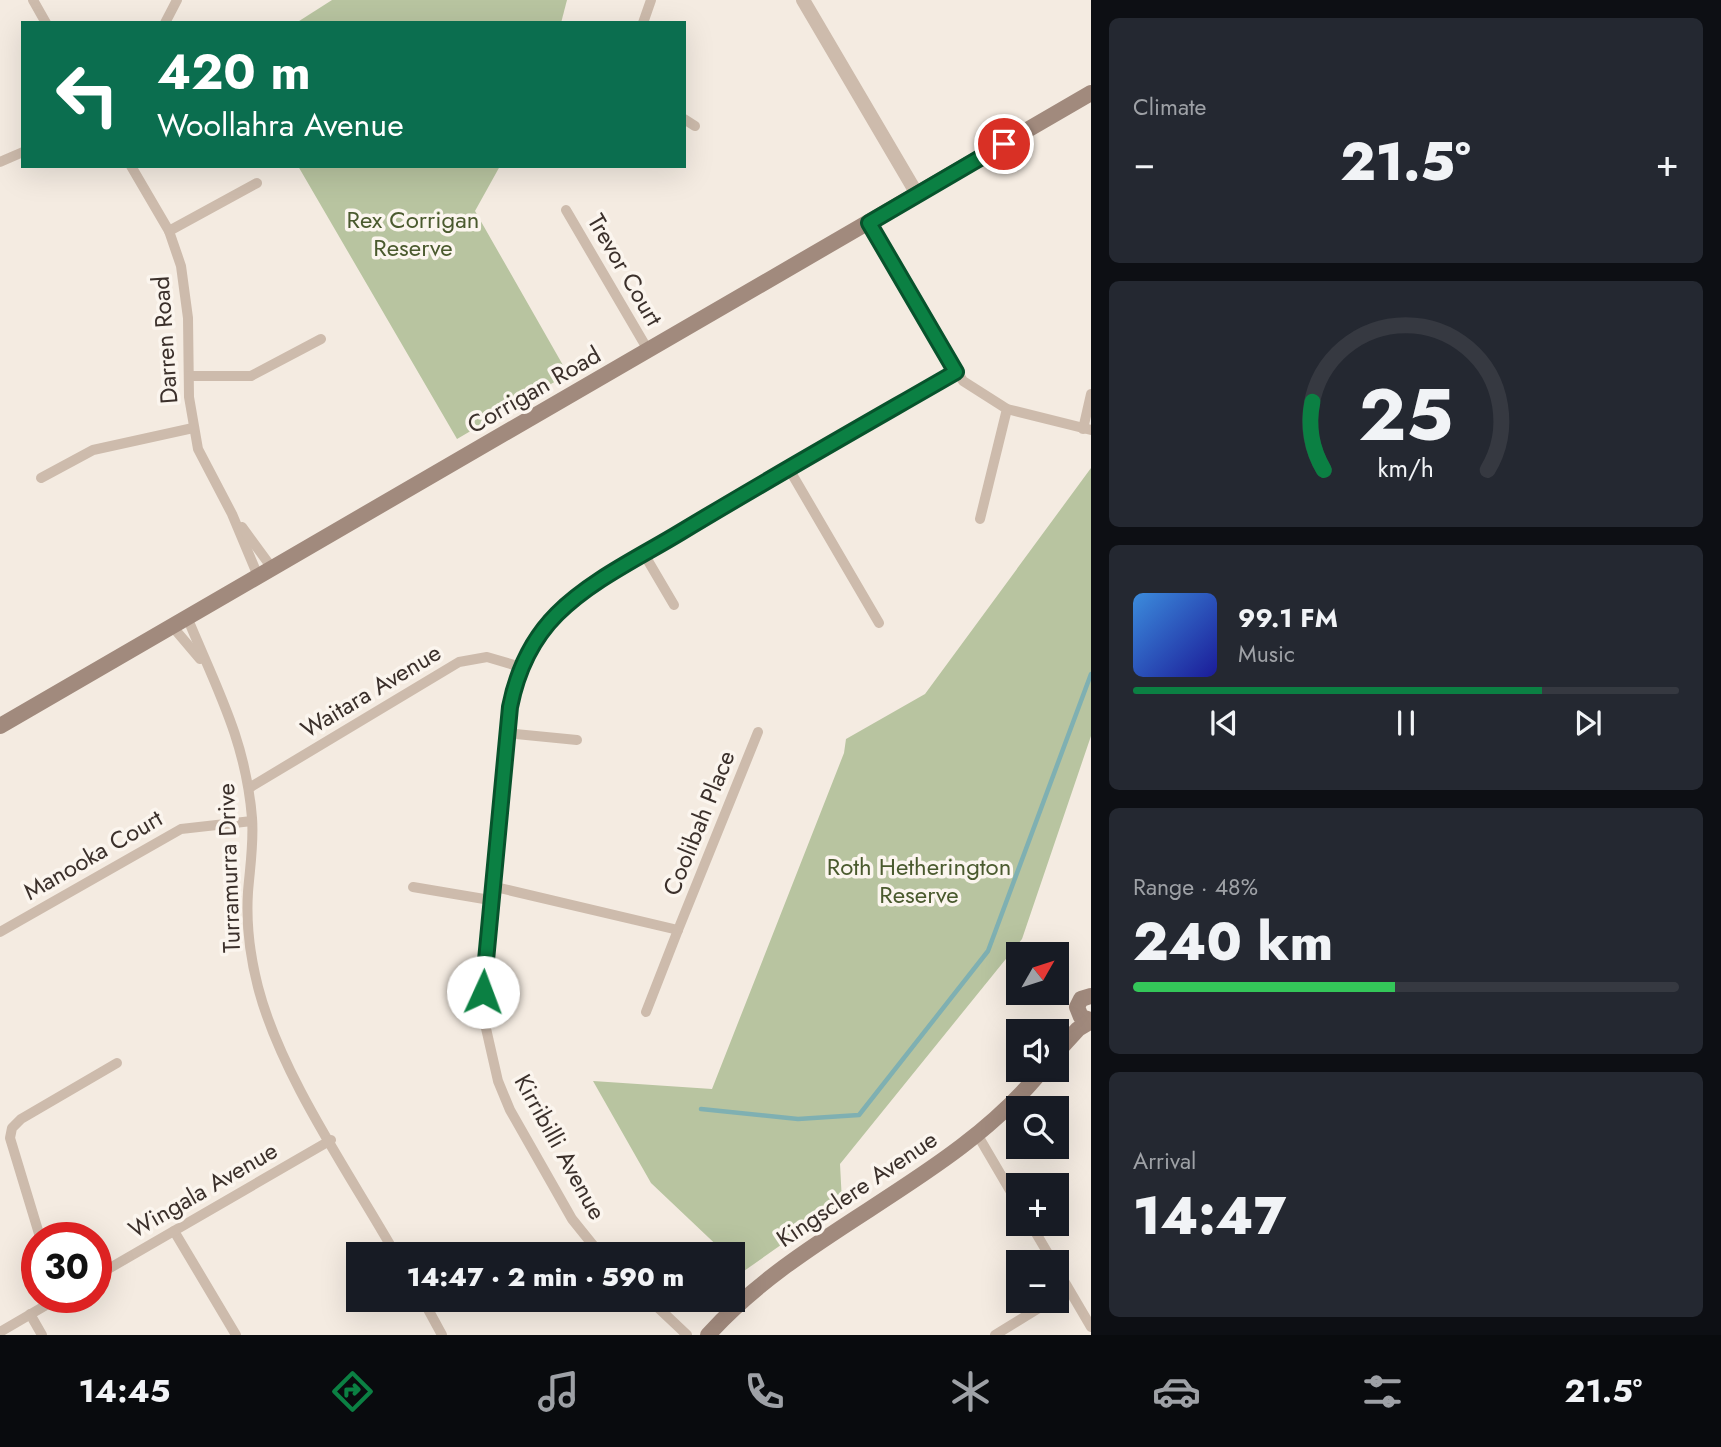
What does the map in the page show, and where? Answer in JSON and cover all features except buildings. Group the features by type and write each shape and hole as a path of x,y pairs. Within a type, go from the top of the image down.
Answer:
{"main road":[{"name":"Corrigan Road","path":"0,726 1091,93"},
{"path":"1086,997 1081,1017 1091,1021"},
{"path":"1069,1020 1086,997"},
{"path":"1069,1039 1091,1021"},
{"name":"Kingsclere Avenue","path":"1003,1110 1022,1082"},
{"name":"Kingsclere Avenue","path":"708,1335 768,1277 977,1134 1030,1082"}],"street":[{"path":"33,0 45,21"},
{"path":"166,21 177,0"},
{"path":"644,21 651,0"},
{"path":"803,0 917,194"},
{"path":"686,120 695,126"},
{"path":"0,162 21,153"},
{"name":"Darren Road","path":"132,168 169,231 187,291 192,428 202,461 232,514 258,576"},
{"path":"169,231 257,183"},
{"name":"Trevor Court","path":"566,210 648,350"},
{"path":"869,223 956,372 975,391 1007,409 1087,429 1091,394"},
{"path":"189,376 251,376 321,339"},
{"name":"Kirribilli Avenue","path":"591,1242 561,1201 510,1110 498,1081 485,1024 483,992 506,733 521,667 535,641 556,615 582,593 956,372"},
{"path":"980,519 1007,409"},
{"path":"41,478 93,450 192,428"},
{"path":"789,469 879,623"},
{"name":"Darren Road","path":"232,514 272,568"},
{"path":"644,555 674,605"},
{"name":"Turramurra Drive","path":"187,617 205,664 236,730 249,788 252,821 248,922 257,984 277,1042 389,1242"},
{"name":"Turramurra Drive","path":"172,626 205,664"},
{"name":"Waitara Avenue","path":"249,788 459,662 487,657 521,667"},
{"name":"Coolibah Place","path":"646,1012 758,732"},
{"path":"506,733 577,740"},
{"name":"Manooka Court","path":"0,933 181,829 252,821"},
{"name":"Coolibah Place","path":"491,886 678,930"},
{"path":"413,887 490,900"},
{"path":"35,1222 10,1138 12,1128 21,1119 117,1063"},
{"path":"977,1134 1006,1184"},
{"name":"Wingala Avenue","path":"112,1267 331,1140"},
{"path":"174,1231 236,1335"},
{"path":"1069,1290 1091,1327"},
{"path":"430,1312 442,1335"},
{"path":"663,1312 687,1335"},
{"path":"995,1335 1031,1313"},
{"path":"0,1332 30,1314 42,1335"}],"green space":[{"path":"332,0 567,0 562,21 299,21"},
{"name":"Rex Corrigan Reserve","path":"299,168 499,168 475,211 568,374 457,439"},
{"name":"Roth Hetherington Reserve","path":"1091,468 1091,736 1022,939 1020,942 1006,942 1006,959 840,1164 842,1202 745,1270 745,1242 713,1242 651,1183 593,1081 712,1089 844,753 846,739 925,694"}],"waterway":[{"path":"701,1109 798,1119 859,1115 988,951 1091,674"}],"route":[{"path":"483,992 483,965 506,733 515,684 535,641 556,615 582,593 956,372 869,223 1004,144"}]}
